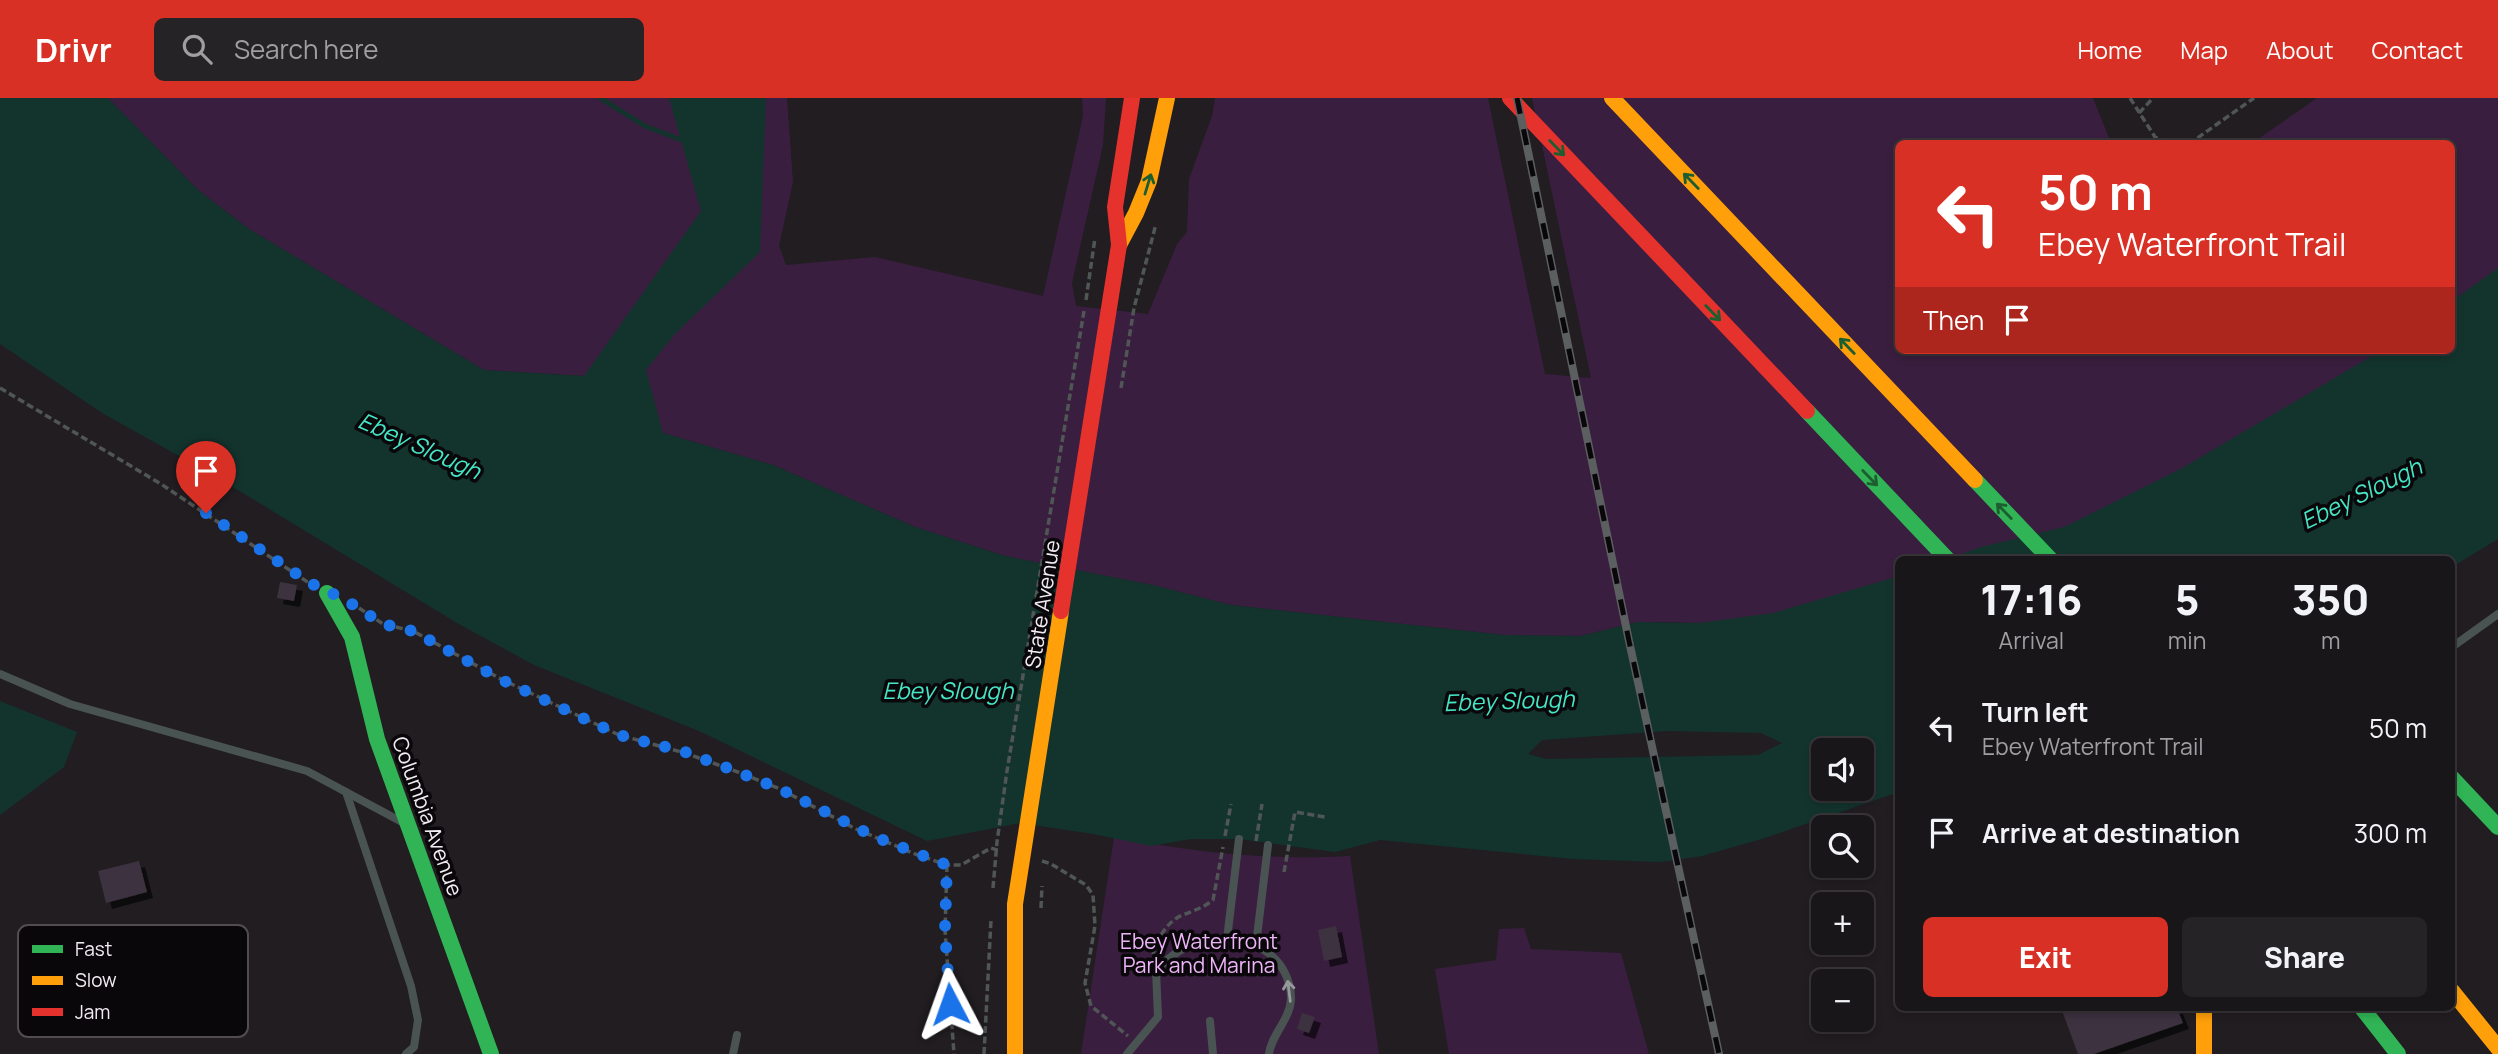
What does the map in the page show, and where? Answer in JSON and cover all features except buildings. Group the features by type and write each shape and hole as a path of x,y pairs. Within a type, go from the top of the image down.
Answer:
{"main road":[{"name":"State Avenue","path":"1015,1054 1015,904 1119,245 1115,207 1132,98"},
{"name":"State Avenue","path":"1119,245 1140,211 1155,160 1161,114 1167,98"},
{"path":"1510,98 1944,556"},
{"path":"1612,98 2047,556"},
{"name":"Columbia Avenue","path":"327,593 352,637 377,739 491,1054"},
{"path":"2455,781 2498,827"},
{"path":"2455,995 2498,1037"},
{"path":"2455,995 2498,1048"},
{"path":"2204,1011 2204,1054"},
{"path":"2363,1011 2385,1054"},
{"path":"2363,1011 2398,1054"}],"lane":[{"path":"2455,645 2498,614"},
{"path":"0,674 70,704 307,771 410,826"},
{"path":"346,792 411,986 418,1020 414,1047 406,1054"},
{"path":"1227,939 1239,839"},
{"path":"1256,945 1268,845"},
{"path":"1127,1054 1158,1017 1156,970 1187,946 1207,939 1227,939 1256,945 1275,956 1284,970 1291,1001 1269,1054"},
{"path":"1210,1021 1213,1054"},
{"path":"733,1054 737,1035"}],"path":[{"path":"2130,98 2155,137 2162,140"},
{"path":"2139,113 2153,98"},
{"path":"2195,140 2254,98"},
{"path":"993,890 1007,771 1086,300"},
{"path":"0,388 161,484 327,593 344,599 383,624 413,631 491,674 619,735 685,752 738,772 780,789 873,836 947,865 961,865 991,848 1003,851"},
{"path":"1255,842 1262,804"},
{"path":"1284,872 1295,812 1325,817"},
{"path":"1039,860 1051,864 1086,886 1093,895 1096,926 1085,983 1091,1006 1129,1037"},
{"path":"947,865 945,930 954,1054"},
{"path":"985,1054 991,916"}],"green space":[{"path":"108,98 787,98 793,182 779,246 786,265 875,257 1043,296 1083,116 1082,98 1106,98 1103,145 1072,283 1076,306 1148,314 1177,244 1187,232 1189,179 1212,116 1215,98 1488,98 1545,374 1591,378 1532,98 2093,98 2110,140 1895,140 1895,354 2407,354 2019,556 1895,556 1895,593 1815,616 1699,623 1638,622 1580,636 1504,635 1231,605 1153,585 1005,556 915,527 773,465 663,433 584,376 484,370 249,229 198,190"},
{"path":"2317,98 2498,98 2498,295 2455,324 2455,140 2257,140"},
{"name":"Ebey Waterfront Park and Marina","path":"1114,837 1232,854 1350,856 1379,1054 1081,1054"},
{"path":"1524,928 1531,949 1621,953 1649,1054 1449,1054 1435,969 1496,960 1499,929"}],"water":[{"name":"Ebey Slough","path":"0,98 108,98 198,190 249,229 484,370 584,376 701,211 669,98 766,98 760,252 674,335 646,370 663,433 773,465 915,527 1005,556 1153,585 1231,605 1504,635 1580,636 1638,622 1699,623 1773,613 1895,577 1895,793 1874,801 1874,738 1811,738 1811,801 1873,801 1832,815 1811,815 1811,822 1765,838 1702,856 1660,862 1573,859 1380,840 1335,852 1239,839 1191,839 1151,846 1020,823 927,841 699,731 534,665 457,623 213,475 102,413 0,344"},
{"path":"2498,268 2498,539 2455,565 2455,556 1955,556 2064,527 2182,468 2375,354 2455,354 2455,299"},
{"path":"0,701 77,732 64,767 0,815"}],"pier":[{"path":"1667,731 1761,733 1782,743 1758,755 1546,759 1528,754 1542,740"}],"waterway":[{"path":"600,98 645,126 687,142"}],"railway":[{"path":"1517,98 1629,641 1719,1054"}],"traffic: fast":[{"path":"1807,411 1944,556"},
{"path":"1975,480 2047,556"},
{"path":"327,593 352,637 377,739 491,1054"},
{"path":"2455,781 2498,827"},
{"path":"2364,1011 2398,1054"}],"traffic: slow":[{"path":"1119,245 1149,181 1167,98"},
{"path":"1612,98 1975,480"},
{"path":"1015,1054 1015,904 1061,611"},
{"path":"2455,995 2498,1048"},
{"path":"2204,1011 2204,1054"}],"traffic: jam":[{"path":"1061,611 1119,245 1115,207 1132,98"},
{"path":"1510,98 1807,411"}],"route":[{"path":"206,513 310,583 344,599 383,624 413,631 500,679 619,735 685,752 738,772 780,789 873,836 947,865 945,930 950,1004"}]}
